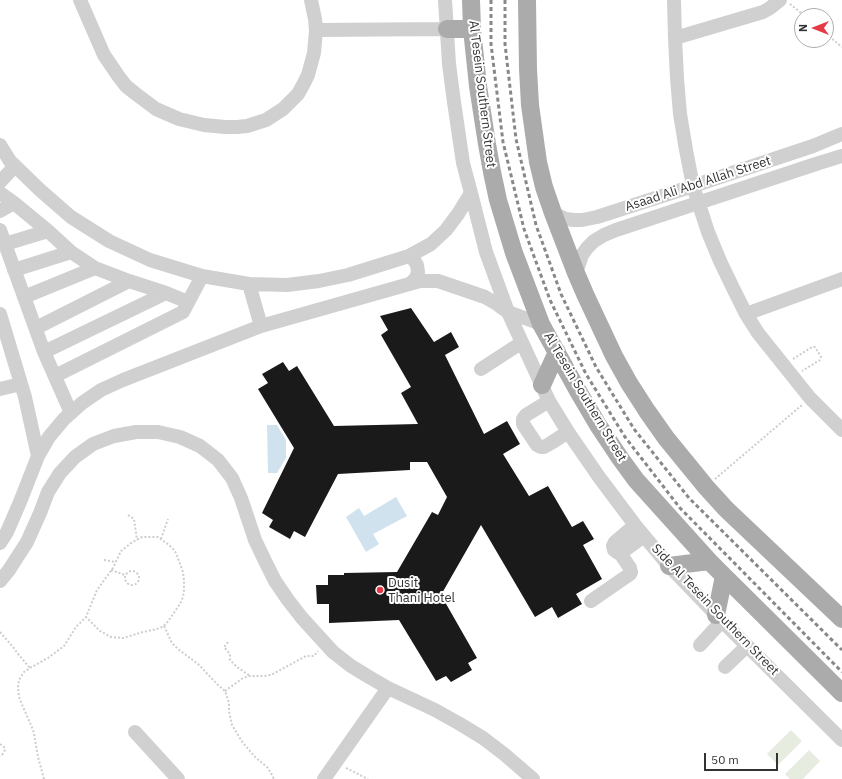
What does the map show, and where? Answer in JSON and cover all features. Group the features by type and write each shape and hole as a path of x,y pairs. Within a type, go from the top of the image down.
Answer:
{"main road":[{"name":"Al Tesein Southern Street","path":"471,0 472,29 478,86 486,144 498,200 514,254 541,324 598,425 640,485 708,561 842,693"},
{"path":"529,5 528,69 530,105 538,162 552,213 576,273 605,337 629,383 647,411 666,438 706,487 726,509 839,614"},
{"path":"447,29 472,29"},
{"path":"545,393 557,352"},
{"path":"669,566 708,561"},
{"path":"719,618 724,576"}],"street":[{"path":"80,0 104,55 126,86 145,102 167,114 191,123 225,127 247,126 266,120 283,109 298,94 308,75 314,53 316,30 311,0"},
{"name":"Side Al Tesein Southern Street","path":"445,0 449,64 458,132 470,193 486,252 508,312 545,393 568,432 599,477 669,566 719,618 842,740"},
{"path":"674,0 676,78 680,114 686,150 698,203 708,232 733,288 746,314 758,333 810,398 842,430"},
{"path":"674,38 763,12 780,0"},
{"path":"316,30 447,29"},
{"name":"Asaad Ali Abd Allah Street","path":"552,213 566,219 590,219 694,186 806,148 842,134"},
{"path":"0,145 13,163 40,190 71,216 109,241 150,260 198,275 249,284 287,285 319,281 348,275 409,256 431,244 446,230 458,214 470,193"},
{"name":"Asaad Ali Abd Allah Street","path":"576,273 582,255 587,248 594,241 604,235 842,156"},
{"path":"0,171 13,163"},
{"path":"0,182 13,163"},
{"path":"0,193 48,231 71,252 95,268 129,282 166,293 186,301"},
{"path":"0,211 14,203"},
{"path":"0,230 44,352 58,374 75,409"},
{"path":"5,244 48,231"},
{"path":"14,270 71,252"},
{"path":"409,256 417,265 418,272 416,278 412,282"},
{"path":"24,297 95,268"},
{"path":"58,374 184,312 186,301 198,275"},
{"path":"746,314 842,279"},
{"path":"0,543 7,532 38,456 49,437 64,419 75,409 102,390 123,380 261,326 412,282 438,281 485,297 508,312 541,324"},
{"path":"36,328 129,282"},
{"path":"249,284 261,326"},
{"path":"44,352 166,293"},
{"path":"0,314 31,420 38,456"},
{"path":"481,369 522,343"},
{"path":"0,389 21,384"},
{"path":"545,393 524,416 523,424 537,445 541,447 546,446 568,432"},
{"path":"0,581 27,542 48,492 60,473 75,457 93,444 114,436 136,432 158,432 180,437 200,446 218,460 232,478 241,498 255,540 275,581 302,618 333,652 351,666 388,688 435,710 483,738 533,779"},
{"path":"591,601 630,574 631,570 620,553 614,550 614,544 640,531"},
{"path":"700,645 719,618"},
{"path":"725,667 747,646"},
{"path":"324,779 388,688"},
{"path":"135,732 178,779"}],"path":[{"path":"785,0 795,8"},
{"path":"834,40 842,47"},
{"path":"784,365 812,347 815,347 821,357 820,360 794,377"},
{"path":"706,487 810,398"},
{"path":"128,515 134,519 137,540"},
{"path":"161,539 168,519"},
{"path":"44,779 33,729 19,697 19,680 24,672 48,658 64,646 76,627 86,616 97,590 111,570 121,551 137,540 149,537 161,539 175,551 179,560 184,581 184,597 164,626 157,630 118,638 111,637 100,631 86,616"},
{"path":"104,560 115,562"},
{"path":"111,570 125,575"},
{"path":"130,571 136,572 139,578 138,581 133,585 127,584 125,581 125,575 130,571"},
{"path":"164,626 172,643 191,660 198,664 217,684 226,691 232,725 243,744 267,767 274,779"},
{"path":"0,632 30,668"},
{"path":"228,642 224,647 230,654 230,660 250,676"},
{"path":"226,691 243,678 271,674 306,656 314,656 325,643"},
{"path":"0,744 5,750 0,756"},
{"path":"335,764 368,779"}],"shaded area":[{"path":"791,730 802,741 778,765 767,754"},
{"path":"809,750 820,761 803,779 790,779 785,774"}],"water":[{"path":"267,425 277,425 286,440 286,458 277,473 268,473"},
{"path":"396,497 407,516 373,534 379,544 366,552 346,517 359,508 364,516"}],"building":[{"path":"411,308 434,342 451,332 459,347 445,355 484,434 507,421 520,444 503,454 529,496 548,486 572,527 583,521 594,539 583,545 602,579 576,594 582,604 558,618 552,607 535,617 481,525 441,595 477,658 468,663 472,670 451,682 446,676 436,681 399,620 329,623 329,604 317,604 316,585 328,585 328,575 344,575 344,573 397,572 432,512 438,515 447,497 427,462 410,462 410,470 338,474 305,537 294,531 290,539 269,527 273,520 262,513 294,448 258,389 268,383 262,374 283,362 289,371 297,366 334,426 418,424 401,393 411,387 381,335 388,330 380,316"}],"railway":[{"path":"491,0 491,44 503,142 524,229 550,300 586,374 625,437 680,508 842,672"},
{"path":"505,0 505,44 516,139 536,225 561,294 596,367 634,429 689,498 842,650"}],"place":[{"name":"Dusit Thani Hotel","path":"380,590"}]}
